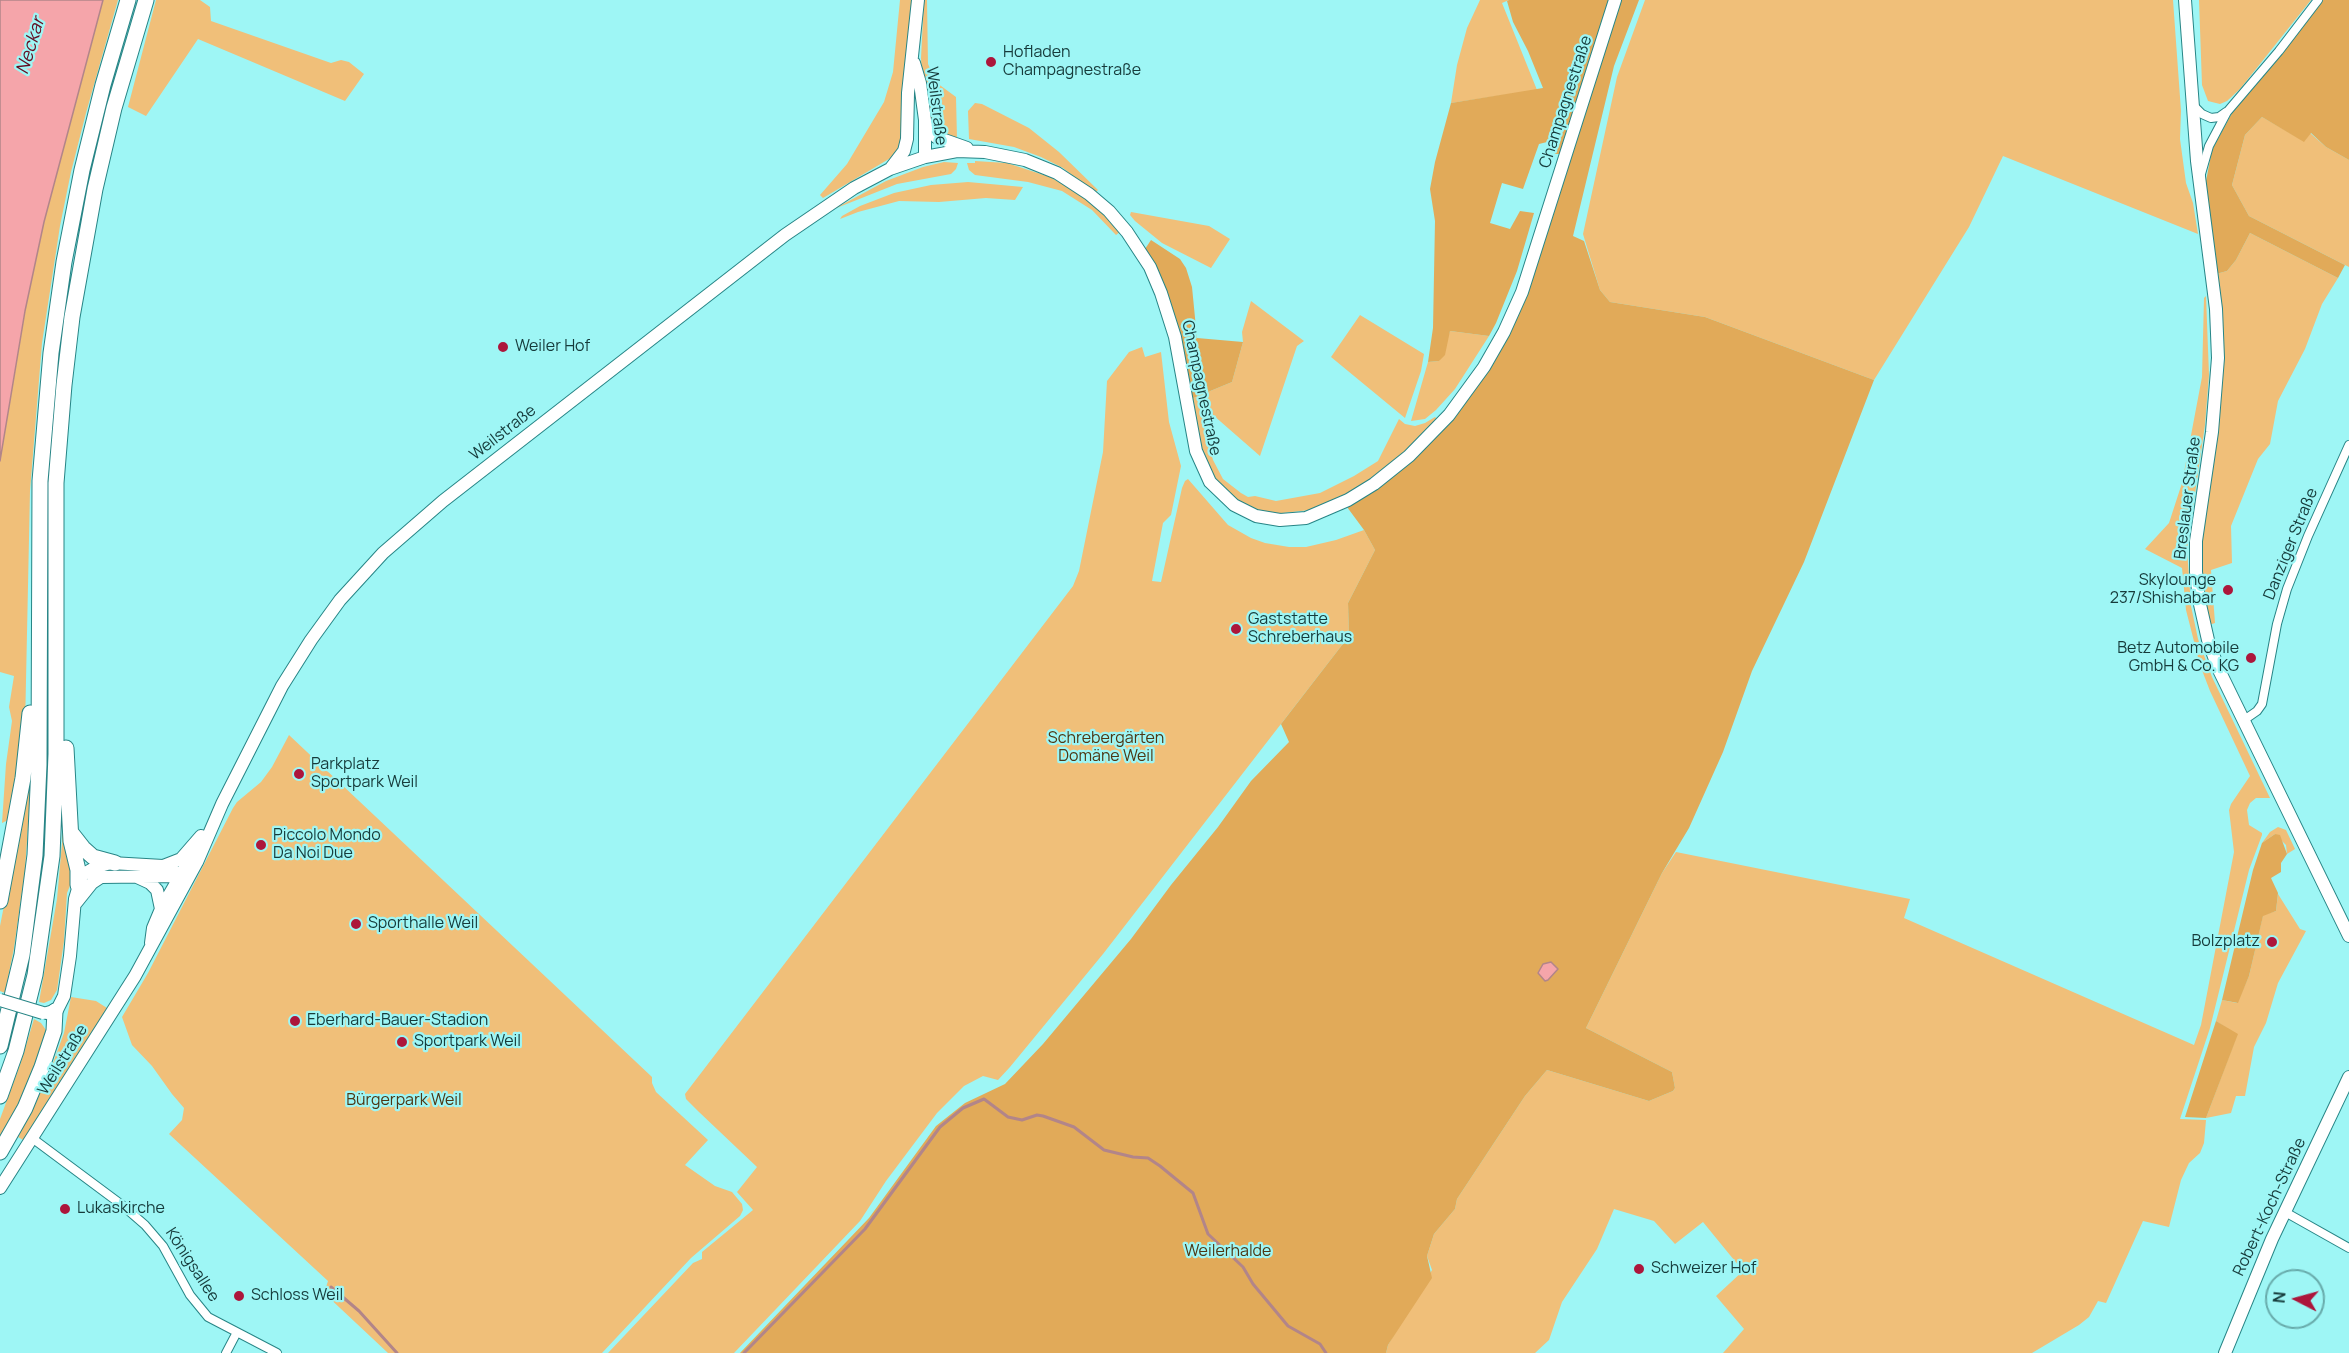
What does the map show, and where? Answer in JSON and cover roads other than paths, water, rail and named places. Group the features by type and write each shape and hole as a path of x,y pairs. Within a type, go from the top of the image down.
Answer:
{"highway":[{"path":"0,1046 22,955 35,855 39,765 42,446 56,306 72,213 92,128 128,0"},
{"path":"0,1096 29,1005 46,912 54,827 57,712 57,483 70,326 95,189 114,108 146,0"},
{"path":"0,901 8,831 27,757 31,681 39,621"},
{"path":"57,712 66,745 70,830 78,870 78,885"},
{"path":"70,830 90,855 115,863"},
{"path":"0,1152 25,1108 42,1067 55,1026 49,1012"}],"main road":[{"name":"Weilstraße","path":"890,169 904,151 909,123 908,93 918,0"},
{"name":"Champagnestraße","path":"925,157 946,147 1014,157 1047,168 1089,194 1118,221 1143,256 1164,299 1179,357 1193,442 1206,475 1227,500 1248,513 1280,520 1306,518 1348,500 1374,484 1409,456 1449,415 1490,358 1516,307 1530,268 1615,0"},
{"name":"Breslauer Straße","path":"2185,0 2192,104 2214,288 2218,358 2211,441 2196,541 2196,582 2210,647 2349,936"},
{"name":"Weilstraße","path":"0,1188 128,987 197,862 222,804 282,686 340,600 383,553 443,501 752,260 841,196 890,169 925,157 920,83 913,57"},
{"path":"924,120 933,134 946,147"},
{"path":"909,123 925,157"},
{"name":"Weilstraße","path":"150,948 153,928 161,909 201,836 222,804"},
{"path":"163,866 181,859 201,836"},
{"path":"75,904 92,883 101,877 179,877 197,862"},
{"path":"0,1000 49,1012 61,1004 65,990 78,885 82,874 87,870 115,863 163,866 176,872 179,877 178,898"},
{"path":"136,877 150,883 157,890 161,909"},
{"name":"Robert-Koch-Straße","path":"2225,1353 2261,1264 2349,1077"}],"street":[{"path":"2200,184 2207,152 2227,112 2279,51 2318,0"},
{"path":"2192,104 2202,114 2211,118 2219,117 2227,112"},
{"name":"Danziger Straße","path":"2244,720 2257,711 2262,704 2277,624 2289,584 2349,446"},
{"name":"Königsallee","path":"32,1138 122,1205 145,1225 163,1246 200,1309 212,1320 277,1353"},
{"path":"2285,1212 2349,1248"},
{"path":"226,1353 236,1334"}],"water":[{"name":"Neckar","path":"0,0 103,0 44,222 25,311 0,461"},
{"path":"1551,962 1558,969 1545,981 1538,973 1543,964"}],"waterway":[{"path":"744,1353 865,1229 940,1127 963,1108 984,1099 1008,1117 1022,1120 1037,1115 1043,1116 1074,1127 1104,1150 1148,1158 1160,1166 1193,1193 1208,1234 1243,1267 1253,1284 1288,1326 1320,1344 1326,1353"},
{"path":"331,1287 359,1311 397,1353"}],"place":[{"name":"Hofladen Champagnestraße","path":"991,62"},
{"name":"Weiler Hof","path":"503,347"},
{"name":"Skylounge 237/Shishabar","path":"2228,590"},
{"name":"Gaststatte Schreberhaus","path":"1236,629"},
{"name":"Betz Automobile GmbH & Co. KG","path":"2251,658"},
{"name":"Parkplatz Sportpark Weil","path":"299,774"},
{"name":"Piccolo Mondo Da Noi Due","path":"261,845"},
{"name":"Sporthalle Weil","path":"356,924"},
{"name":"Bolzplatz","path":"2272,942"},
{"name":"Eberhard-Bauer-Stadion","path":"295,1021"},
{"name":"Sportpark Weil","path":"402,1042"},
{"name":"Lukaskirche","path":"65,1209"},
{"name":"Schweizer Hof","path":"1639,1269"},
{"name":"Schloss Weil","path":"239,1296"}],"park label":[{"name":"Schrebergärten Domäne Weil","path":"1106,748"},
{"name":"Bürgerpark Weil","path":"404,1101"},
{"name":"Weilerhalde","path":"1228,1252"}]}
